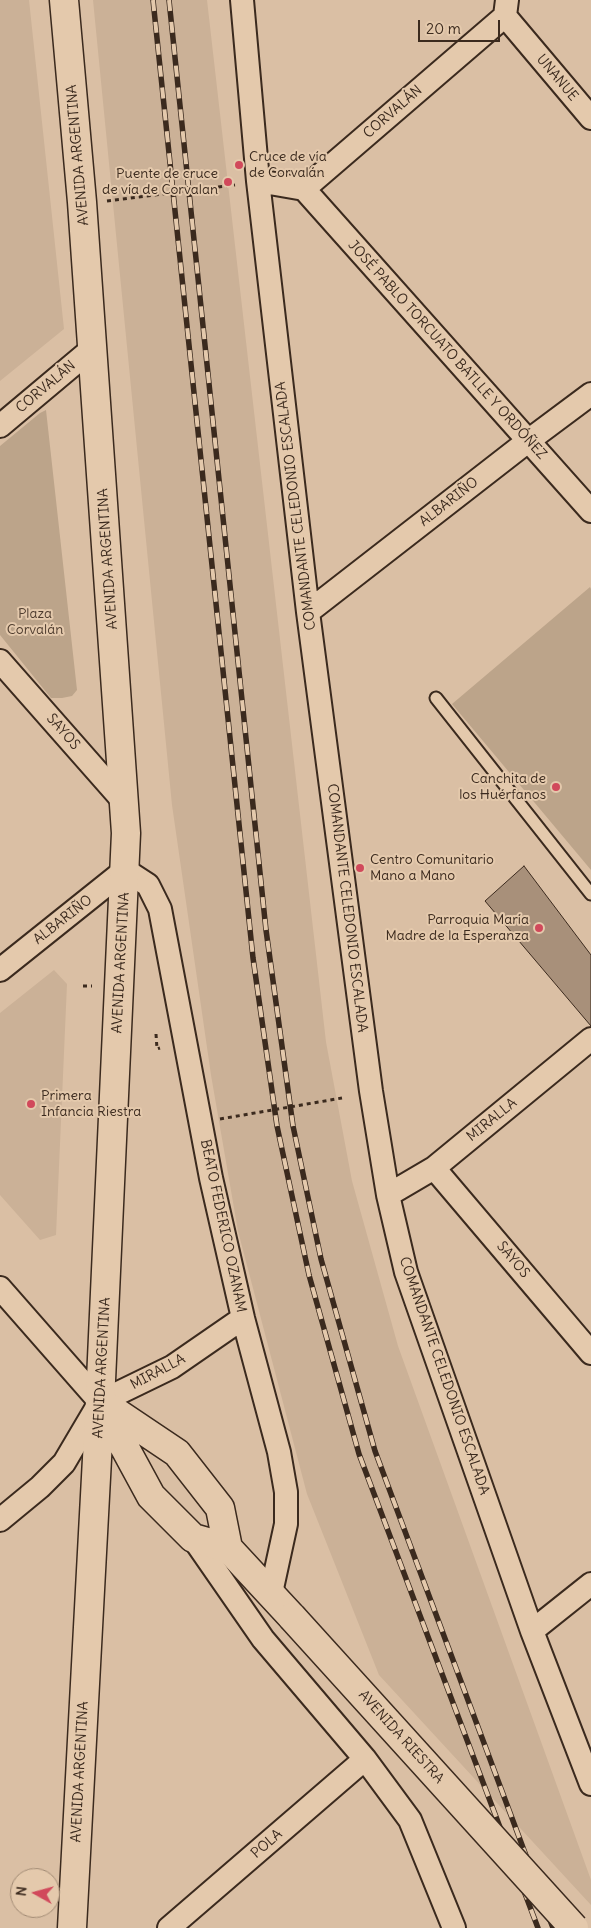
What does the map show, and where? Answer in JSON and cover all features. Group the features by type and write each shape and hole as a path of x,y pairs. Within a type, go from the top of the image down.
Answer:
{"main road":[{"name":"AVENIDA ARGENTINA","path":"64,0 93,348 125,803 126,870 72,1928"},
{"path":"100,1402 177,1453 220,1508 228,1548 192,1538 151,1496 100,1402"},
{"name":"AVENIDA RIESTRA","path":"228,1548 574,1928"}],"street":[{"name":"COMANDANTE CELEDONIO ESCALADA","path":"242,0 258,181 308,612 371,1091 388,1194 406,1272 532,1631 591,1784"},
{"name":"CORVALÁN","path":"304,189 506,8"},
{"name":"UNANUE","path":"506,8 591,118"},
{"path":"258,181 304,189"},
{"name":"JOSÉ PABLO TORCUATO BATLLE Y ORDÓÑEZ","path":"304,189 591,511"},
{"name":"CORVALÁN","path":"0,426 93,348"},
{"name":"ALBARIÑO","path":"308,612 591,394"},
{"name":"SAYOS","path":"0,661 125,803"},
{"name":"ALBARIÑO","path":"0,970 126,870"},
{"name":"BEATO FEDERICO OZANAM","path":"126,870 148,885 160,909 212,1178 243,1318 279,1452 286,1492 286,1524 271,1593"},
{"name":"MIRALLA","path":"388,1194 434,1168 591,1039"},
{"name":"SAYOS","path":"434,1168 591,1353"},
{"path":"0,1288 100,1402 64,1463 0,1520"},
{"name":"MIRALLA","path":"100,1402 172,1368 243,1318"},
{"path":"192,1538 264,1639 365,1759 410,1820 454,1928"},
{"path":"532,1631 591,1584"},
{"name":"POLA","path":"169,1928 365,1759"}],"lane":[{"path":"436,698 591,894"}],"path":[{"path":"108,200 235,185"},
{"path":"220,1119 342,1098"}],"shaded area":[{"path":"0,0 29,0 64,329 0,381"},
{"path":"93,0 207,0 326,1042 352,1181 398,1346 591,1880 591,1905 379,1675 307,1494 238,1231 211,1075 172,805"},
{"name":"Primera Infancia Riestra","path":"54,970 67,984 56,1235 40,1240 0,1195 0,1013"}],"green space":[{"name":"Plaza Corvalán","path":"46,410 77,690 72,696 62,698 51,698 0,635 0,446"},
{"name":"Canchita de los Huérfanos","path":"590,587 591,589 591,870 452,704"}],"building":[{"name":"Parroquia María Madre de la Esperanza","path":"524,866 591,955 591,1026 485,901"}],"railway":[{"path":"153,0 253,958 277,1126 309,1275 359,1454 538,1928"},
{"path":"169,0 266,930 293,1126 321,1259 375,1451 553,1928"}],"place":[{"name":"Cruce de vía de Corvalán","path":"239,165"},
{"name":"Puente de cruce de vía de Corvalan","path":"228,182"},
{"name":"Canchita de los Huérfanos","path":"556,787"},
{"name":"Centro Comunitario Mano a Mano","path":"360,868"},
{"name":"Parroquia María Madre de la Esperanza","path":"539,928"},
{"name":"Primera Infancia Riestra","path":"31,1104"}]}
